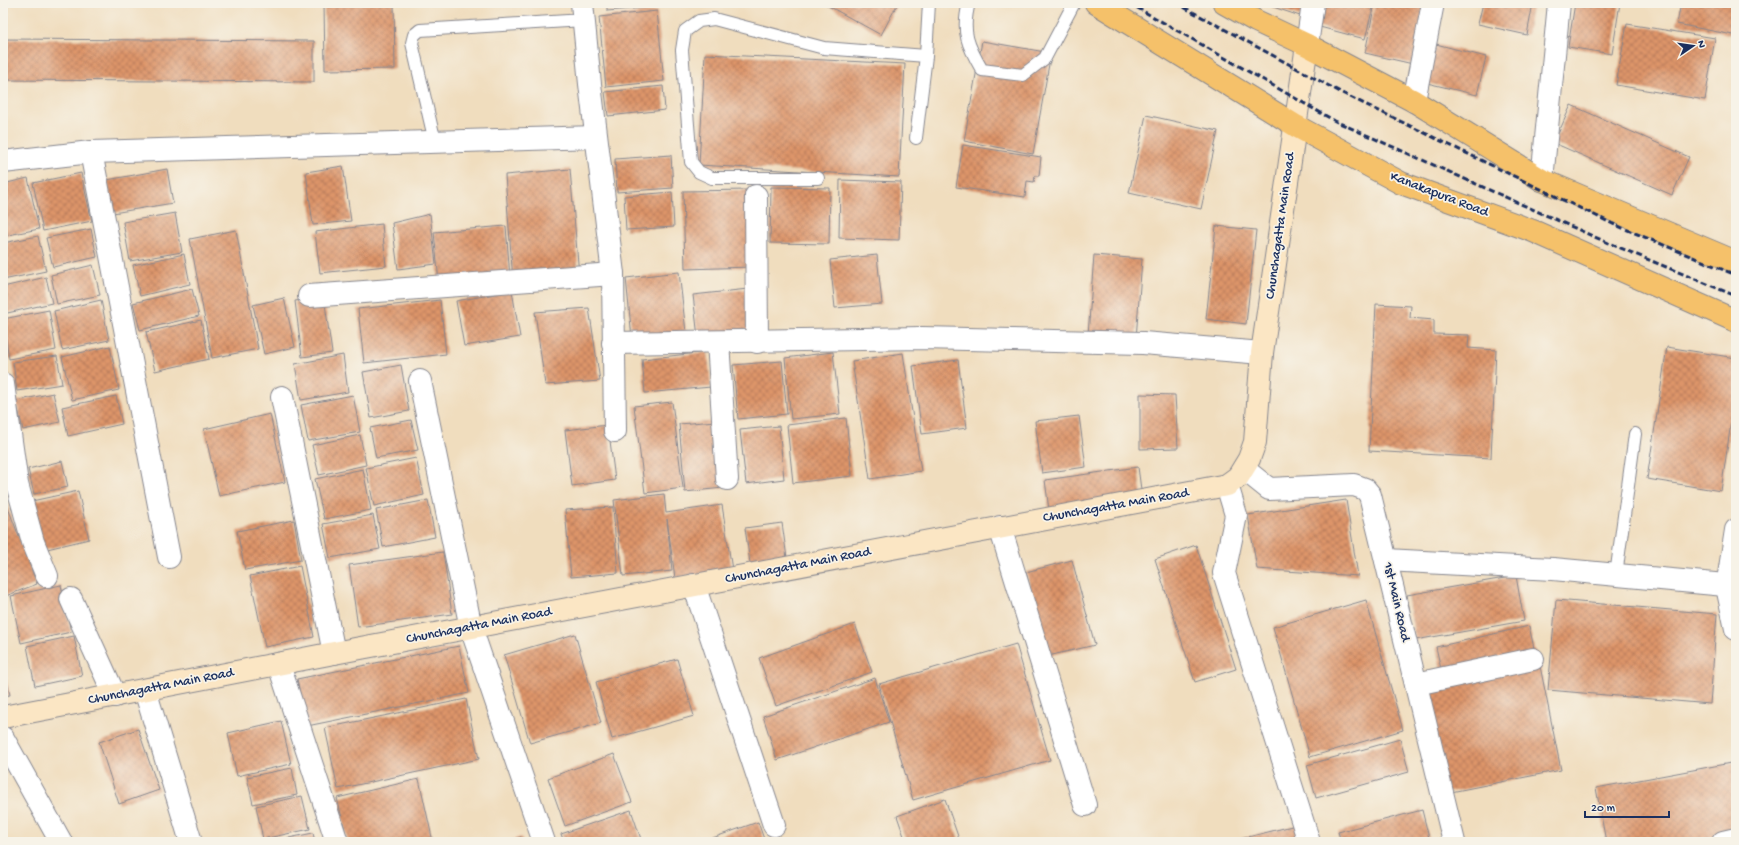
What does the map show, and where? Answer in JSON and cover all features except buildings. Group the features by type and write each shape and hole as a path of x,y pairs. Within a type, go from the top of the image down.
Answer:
{"highway":[{"name":"Kanakapura Road","path":"1096,3 1296,126 1401,183 1533,231 1736,321"},
{"path":"1224,3 1256,21 1307,45 1414,101 1542,180 1736,262"}],"street":[{"path":"1307,45 1313,3"},
{"path":"1414,101 1433,3"},
{"path":"1542,180 1559,3"},
{"path":"583,12 596,137 613,274 615,430"},
{"name":"Chunchagatta Main Road","path":"3,717 279,665 334,653 1227,485 1238,477 1244,469 1255,442 1262,352 1307,45"},
{"path":"3,162 91,152 596,137"},
{"path":"91,152 169,557"},
{"path":"756,196 758,342"},
{"path":"309,296 613,274"},
{"path":"614,343 758,342 922,338 1127,342 1262,352"},
{"path":"718,342 727,479"},
{"path":"420,381 471,628 544,842"},
{"path":"3,384 19,490 33,542 47,576"},
{"path":"282,397 334,653"},
{"name":"1st Main Road","path":"1244,469 1269,489 1354,485 1365,489 1370,495 1454,842"},
{"path":"1227,485 1236,515 1224,573 1309,842"},
{"path":"1000,527 1085,805"},
{"path":"1736,530 1732,587 1736,629"},
{"path":"1386,560 1553,569 1732,587"},
{"path":"694,585 774,825"},
{"path":"71,599 115,696"},
{"path":"1416,684 1533,659"},
{"path":"279,665 337,842"},
{"path":"145,690 191,842"},
{"path":"3,738 53,839"},
{"path":"1723,842 1736,839"}],"lane":[{"path":"916,138 926,56 929,3"},
{"path":"969,3 965,18 968,46 982,70 1023,75 1045,58 1074,3"},
{"path":"434,142 412,43 414,35 420,30 583,12"},
{"path":"818,178 712,178 699,172 691,162 682,50 685,30 699,21 714,19 824,48 926,56"},
{"path":"1616,575 1635,434"}],"railway":[{"path":"1129,3 1335,121 1606,242 1736,296"},
{"path":"1176,3 1344,94 1613,224 1736,275"}]}
